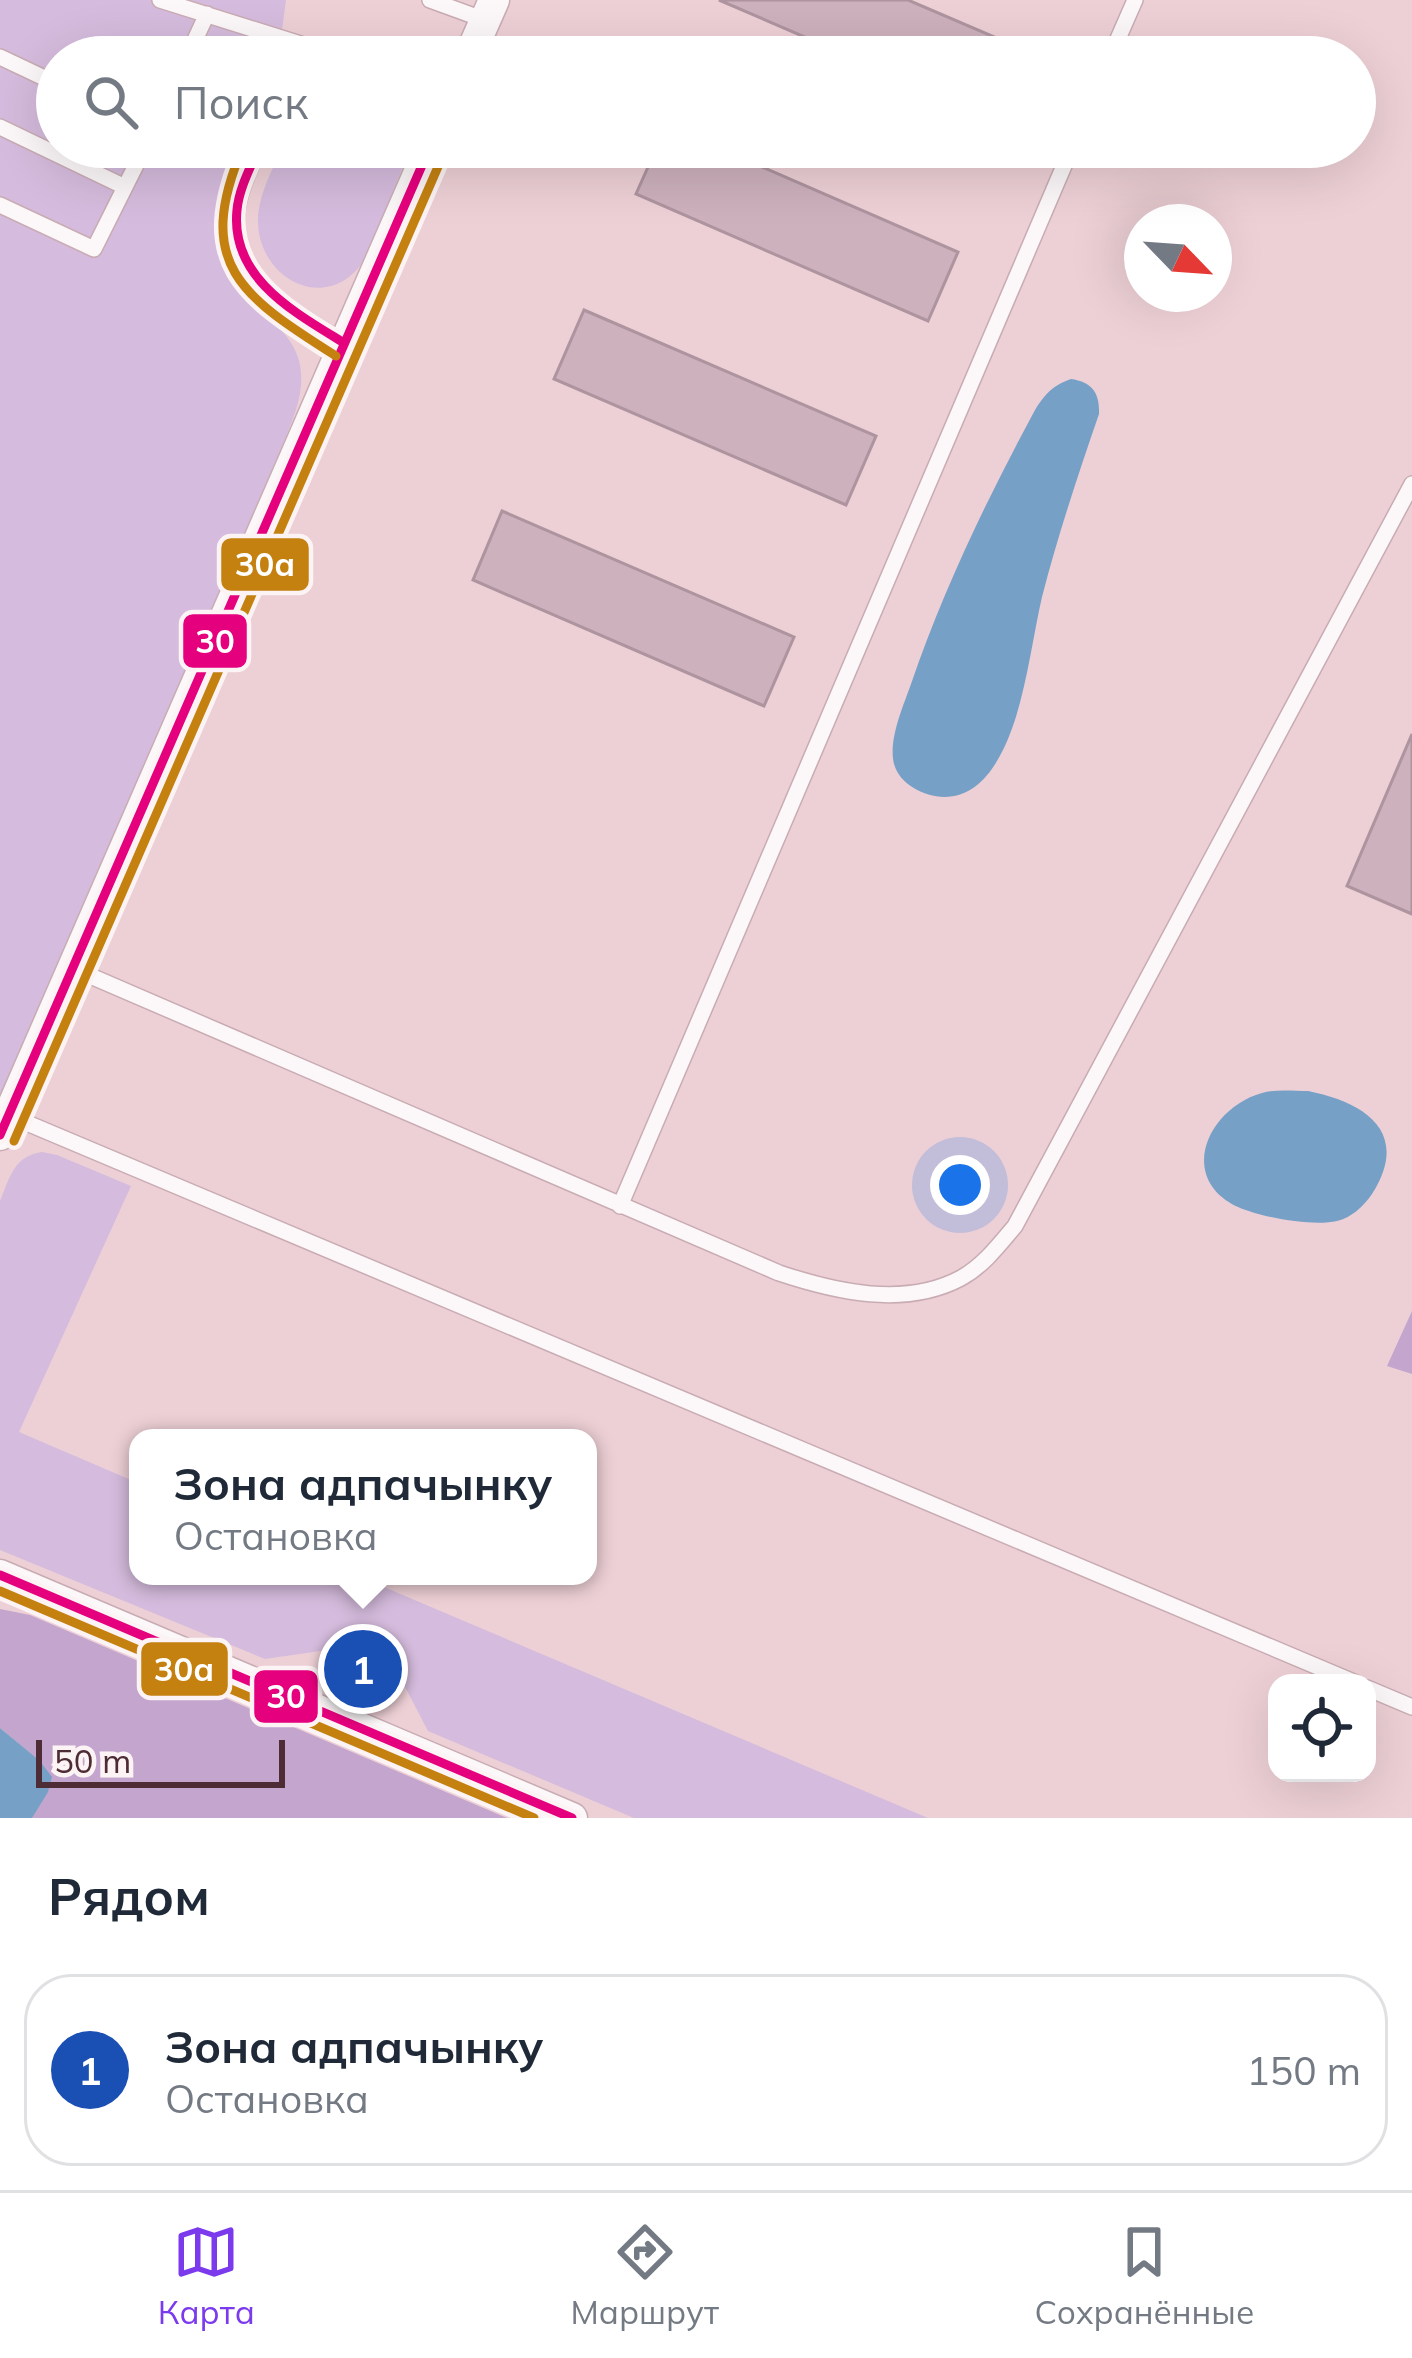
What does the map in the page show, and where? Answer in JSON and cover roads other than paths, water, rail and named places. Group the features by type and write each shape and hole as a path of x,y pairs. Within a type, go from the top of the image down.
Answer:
{"street":[{"path":"4,1125 421,168"},
{"path":"0,1575 572,1818"}],"lane":[{"path":"160,0 272,36"},
{"path":"430,0 489,10"},
{"path":"1119,36 1135,0"},
{"path":"197,36 207,14"},
{"path":"0,57 36,74"},
{"path":"0,127 36,144"},
{"path":"85,168 125,187"},
{"path":"0,205 94,249 134,168"},
{"path":"251,168 237,210 236,231 255,278 275,298 344,343"},
{"path":"620,1206 1063,168"},
{"path":"72,968 779,1273 857,1293 898,1295 936,1288 963,1277 990,1256 1015,1226 1412,484"},
{"path":"4,1125 1334,1674"},
{"path":"1376,1692 1412,1707"}],"water":[{"path":"1071,379 1093,390 1099,414 1048,574 1011,731 981,782 955,796 929,794 907,783 894,764 901,713 952,579 1000,477 1042,399"},
{"path":"1308,1091 1363,1112 1384,1137 1383,1172 1365,1203 1342,1219 1314,1223 1259,1214 1219,1194 1204,1162 1214,1128 1243,1101 1262,1093"},
{"path":"0,1728 52,1777 32,1818 0,1818"}],"place":[{"name":"Зона адпачынку","path":"363,1669"}]}
